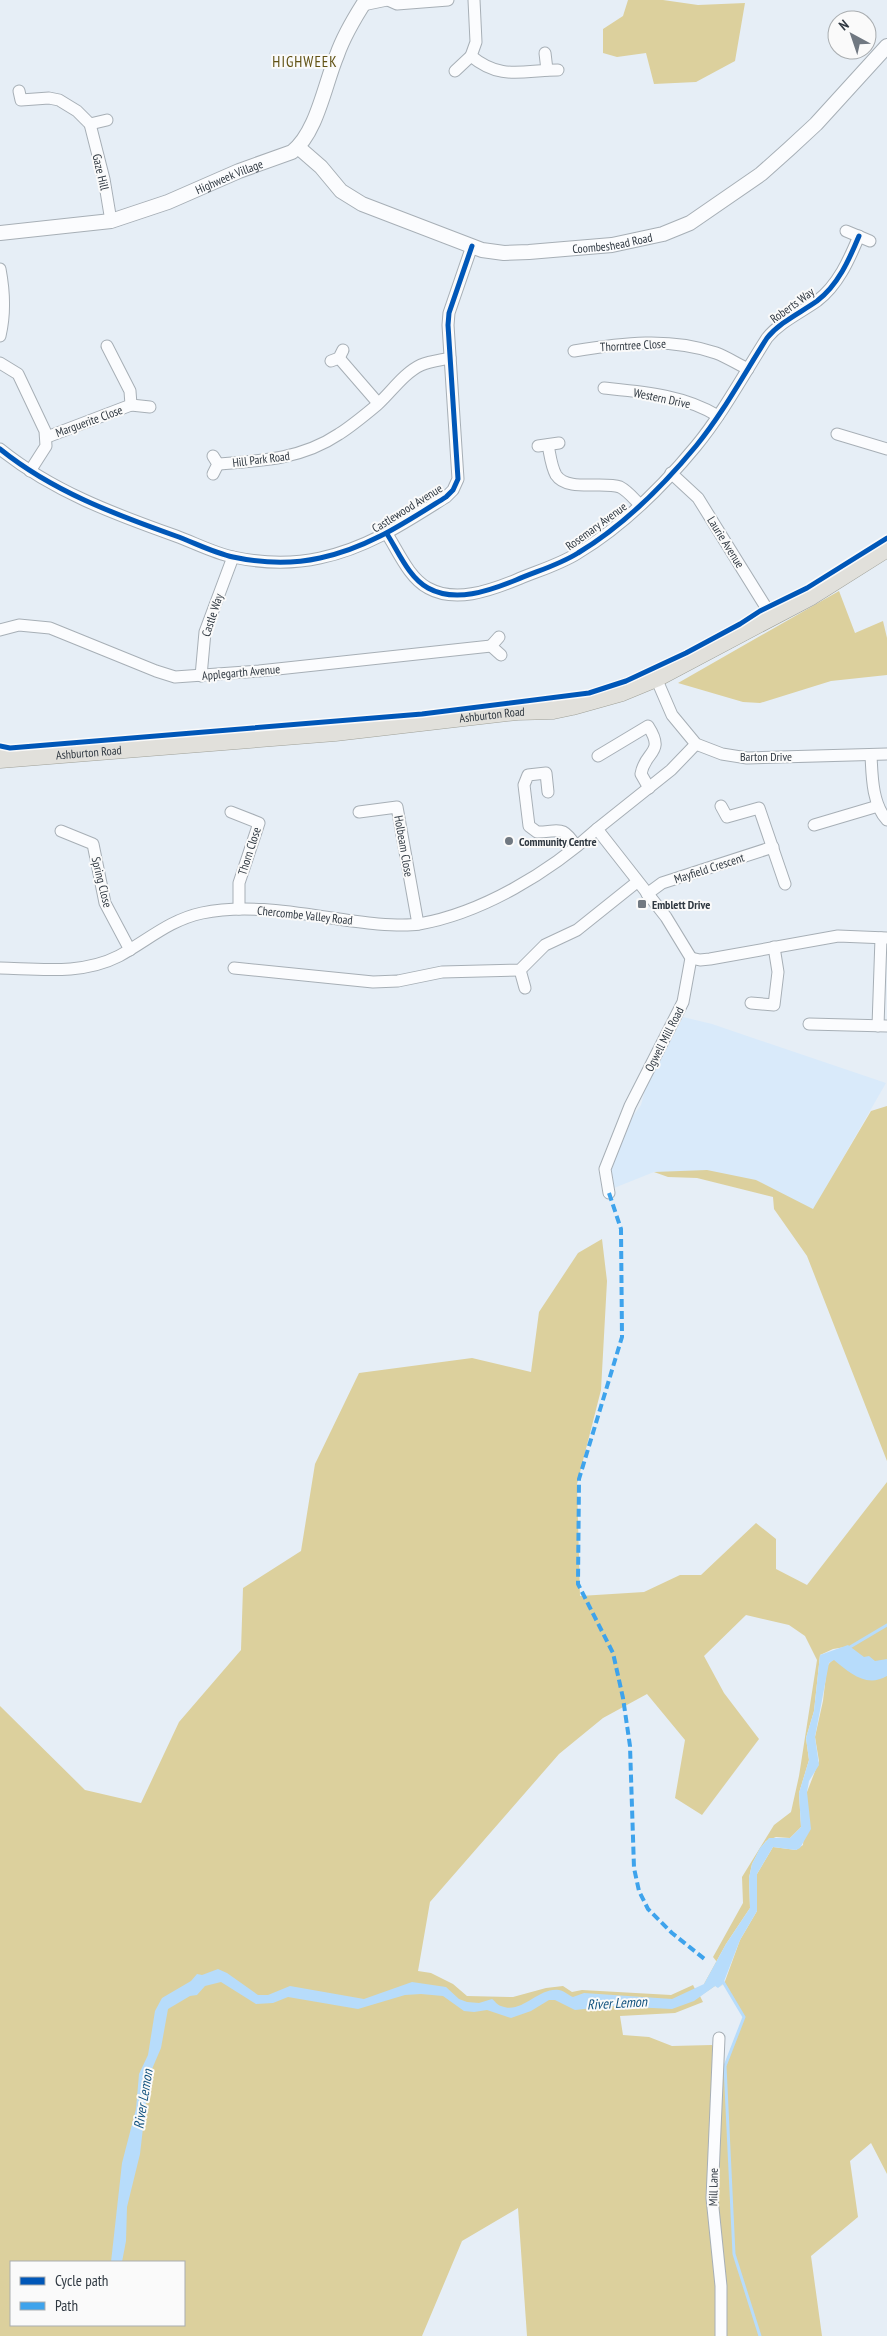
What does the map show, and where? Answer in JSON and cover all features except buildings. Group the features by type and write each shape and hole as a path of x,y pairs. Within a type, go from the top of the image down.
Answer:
{"main road":[{"name":"Ashburton Road","path":"0,758 336,732 517,711 553,710 622,692 656,678 811,596 887,548"}],"street":[{"path":"298,147 314,119 344,37 364,2 388,0 397,4 448,0"},
{"path":"455,71 471,56 476,42 474,0"},
{"name":"Coombeshead Road","path":"298,147 321,167 341,191 362,204 472,246 489,251 504,252 612,245 650,238 690,223 761,174 816,124 887,46"},
{"path":"471,56 491,69 508,73 553,70 545,53"},
{"path":"19,91 21,100 49,98 59,100 77,111 90,124 107,120"},
{"name":"Gaze Hill","path":"90,124 104,179 111,220"},
{"name":"Highweek Village","path":"0,233 111,220 168,202 239,171 292,152 298,147"},
{"path":"846,231 870,241"},
{"name":"Roberts Way","path":"767,338 775,328 818,300 831,288 841,274 859,236"},
{"name":"Castlewood Avenue","path":"0,450 22,468 79,498 233,557 270,562 319,559 348,551 388,534 446,497 453,490 458,479 449,313 472,246"},
{"path":"0,269 3,298 0,336"},
{"name":"Rosemary Avenue","path":"388,534 412,573 426,588 438,593 466,595 502,586 563,561 598,540 640,506 696,446 718,416 767,338"},
{"name":"Thorntree Close","path":"574,351 606,346 663,342 699,348 719,354 748,369"},
{"name":"Marguerite Close","path":"107,346 130,391 132,405"},
{"path":"338,356 378,404"},
{"name":"Hill Park Road","path":"215,465 292,456 338,435 378,404 409,372 420,365 450,358"},
{"path":"0,363 18,374 47,437 46,446 30,471"},
{"name":"Western Drive","path":"604,389 664,396 692,403 718,416"},
{"name":"Marguerite Close","path":"47,437 132,405 150,407"},
{"path":"837,434 887,449"},
{"path":"548,445 557,476 564,481 575,484 619,487 628,492 640,506"},
{"name":"Laurie Avenue","path":"671,473 698,498 772,617"},
{"name":"Castle Way","path":"201,676 205,632 233,557"},
{"name":"Applegarth Avenue","path":"0,630 19,625 37,625 156,671 175,676 201,676 495,641 501,655"},
{"name":"Barton Drive","path":"656,678 672,715 696,744 722,754 747,758 887,754"},
{"path":"598,756 648,726 656,740 655,750 642,767 641,774 649,788"},
{"path":"696,744 671,770 597,829 666,917 691,958 700,960 710,959 838,936 884,938 883,1026 809,1024"},
{"path":"871,755 873,783 878,806 887,820"},
{"path":"548,792 546,772 528,775 525,778 524,785 529,826 537,832 556,829 564,830 576,846"},
{"path":"721,806 727,817 759,808 785,884"},
{"path":"814,826 878,806"},
{"name":"Holbeam Close","path":"358,812 397,807 418,924"},
{"name":"Thorn Close","path":"231,812 259,823 239,883 239,909"},
{"name":"Chercombe Valley Road","path":"0,968 77,969 102,963 130,950 177,920 203,913 239,909 377,924 418,924 447,918 495,899 546,868 597,829"},
{"name":"Spring Close","path":"61,831 93,844 105,903 130,950"},
{"name":"Mayfield Crescent","path":"647,894 662,883 773,847"},
{"path":"234,968 374,982 398,981 442,972 520,970 545,945 577,930 637,882"},
{"path":"751,1003 778,1008 778,972 774,947"},
{"name":"Ogwell Mill Road","path":"609,1193 605,1169 630,1106 683,1002 691,958"},
{"path":"520,970 524,988"},
{"path":"836,1012 836,1025"},
{"name":"Mill Lane","path":"719,2038 712,2198 721,2286 721,2336"}],"shaded area":[{"path":"628,0 663,0 698,5 745,3 735,61 696,82 654,84 646,53 617,57 603,53 603,29 623,16"},
{"path":"839,591 855,633 883,621 887,638 887,675 831,681 760,703 743,702 678,683"},
{"path":"683,1017 712,1024 886,1083 813,1210 756,1180 654,1172 614,1188 610,1169 623,1130 641,1105 646,1086"},
{"path":"887,1106 887,1461 807,1256 774,1209 773,1197 697,1178 668,1177 654,1172 707,1170 756,1180 813,1209 871,1111"},
{"path":"602,1239 607,1281 601,1390 577,1484 580,1596 644,1592 680,1575 701,1575 756,1523 776,1539 776,1569 807,1585 887,1482 887,2174 871,2143 850,2161 858,2217 811,2256 822,2336 527,2336 518,2208 462,2241 422,2336 0,2336 0,1706 85,1790 141,1803 179,1722 241,1650 243,1588 301,1551 315,1464 359,1373 472,1358 531,1372 539,1312 578,1253","holes":["746,1615 789,1625 805,1636 817,1660 799,1776 791,1812 774,1825 742,1877 743,1903 713,1957 716,1961 750,1908 749,1878 752,1864 760,1849 766,1841 776,1837 790,1838 801,1827 799,1793 809,1760 806,1738 814,1711 820,1655 833,1649 845,1647 827,1667 823,1701 815,1737 819,1761 807,1792 803,1845 796,1850 773,1847 757,1874 757,1911 740,1940 724,1984 744,2017 726,2066 712,2045 672,2046 649,2037 623,2035 620,2016 675,2013 703,2002 700,1996 715,1986 705,1984 695,1989 693,1985 671,1995 582,1990 572,1992 563,1986 546,1988 513,1997 467,1996 453,1984 431,1973 418,1971 430,1902 559,1754 603,1718 647,1694 685,1740 675,1798 702,1815 759,1739 724,1693 704,1656"]}],"water":[{"name":"River Lemon","path":"848,1645 864,1657 869,1656 875,1661 887,1659 887,1676 879,1679 865,1680 852,1674 834,1660 829,1663 815,1737 819,1765 809,1781 807,1792 811,1829 800,1848 796,1850 773,1847 757,1874 757,1911 740,1940 723,1984 718,1988 715,1986 694,2001 672,2009 613,2006 575,2010 555,2000 549,2000 531,2011 511,2018 487,2010 464,2011 443,1996 405,1995 358,2009 288,1997 273,2003 256,2004 221,1982 205,1986 197,1995 190,1996 168,2009 161,2048 149,2076 140,2154 127,2207 126,2241 122,2261 111,2261 122,2163 136,2109 139,2074 148,2055 155,2011 162,1998 191,1981 197,1974 202,1975 218,1969 227,1973 258,1995 268,1995 290,1986 364,1999 412,1982 446,1987 459,1999 467,2002 479,2003 492,1999 500,2005 509,2008 523,2004 551,1990 559,1990 573,1997 584,1993 672,1999 704,1984 726,1944 750,1908 749,1878 752,1864 760,1848 769,1838 790,1838 801,1827 799,1793 809,1760 806,1738 814,1711 820,1655"}],"waterway":[{"path":"850,1647 887,1625"},
{"path":"722,1980 744,2017 725,2066 734,2254 760,2336"}],"marked path":[{"path":"609,1193 621,1229 622,1337 579,1479 578,1584 613,1653 623,1698 630,1746 634,1868 639,1891 648,1909 672,1933 707,1961"}],"cycle path":[{"path":"387,534 404,564 421,584 449,595 472,594 495,588 556,564 578,553 611,531 626,518 683,461 715,420 772,332 817,301 837,280 859,236"},
{"path":"0,449 41,477 84,500 226,555 266,562 288,562 320,558 354,548 401,525 446,497 453,490 458,479 448,325 449,313 472,246"},
{"path":"0,746 10,748 422,714 589,693 626,681 686,653 760,611 807,588 887,538"}],"place":[{"name":"Community Centre","path":"509,841"},
{"name":"Emblett Drive","path":"642,904"}],"district":[{"name":"HIGHWEEK","path":"305,61"}]}
